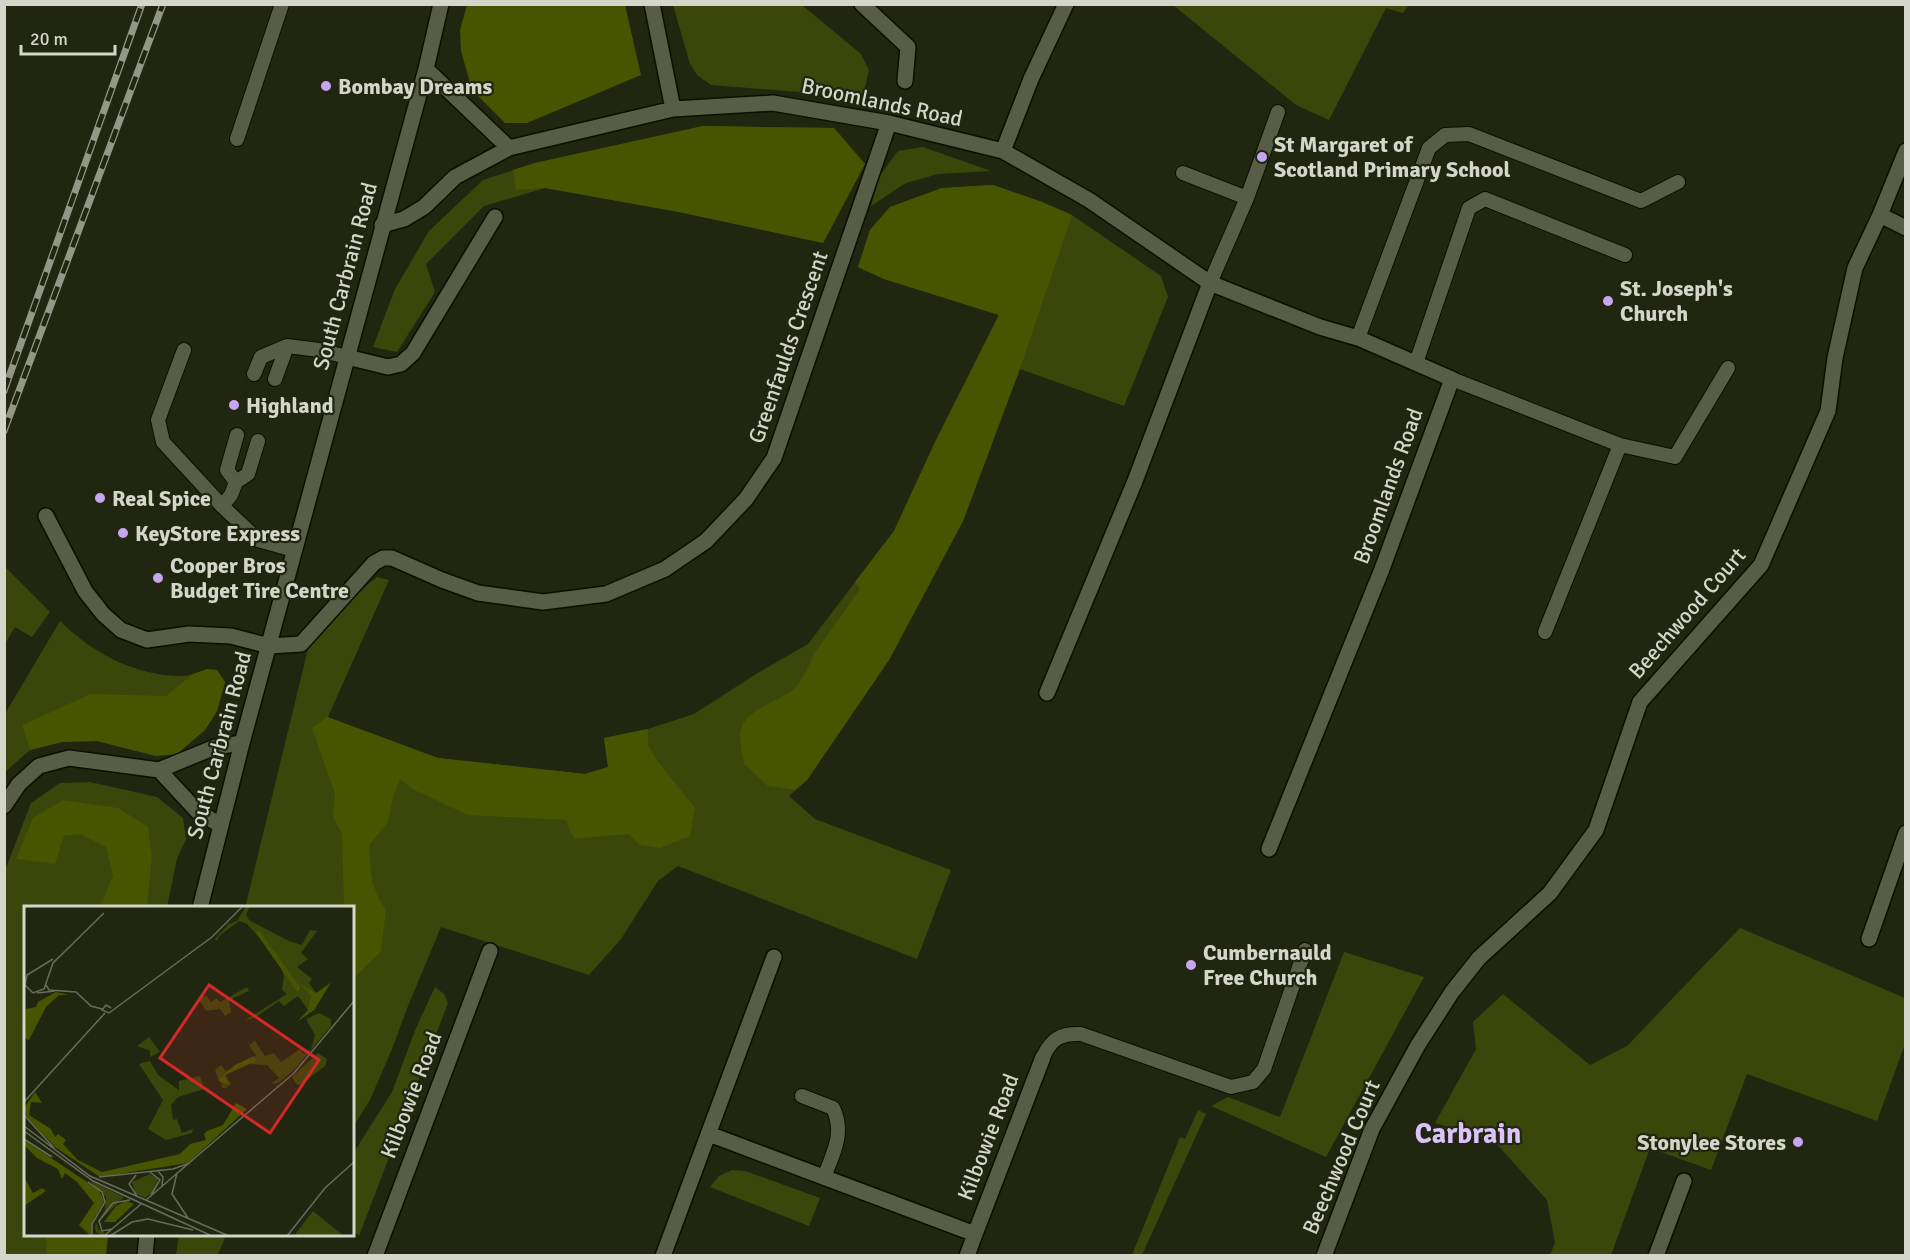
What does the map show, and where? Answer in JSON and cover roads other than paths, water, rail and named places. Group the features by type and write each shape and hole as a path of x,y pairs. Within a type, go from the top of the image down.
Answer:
{"street":[{"name":"South Carbrain Road","path":"200,906 242,742 426,69 441,4"},
{"path":"652,4 673,109"},
{"path":"862,4 908,47 905,81"},
{"path":"1003,151 1031,79 1066,4"},
{"path":"426,69 509,148"},
{"name":"Broomlands Road","path":"382,225 404,219 424,207 455,177 509,148 673,109 773,103 889,123 1003,151 1089,200 1210,284 1320,327 1358,338 1452,379 1377,581 1269,849"},
{"name":"Greenfaulds Crescent","path":"269,646 301,644 374,563 382,558 392,558 442,580 478,592 543,602 606,594 665,569 706,541 746,499 774,458 889,123"},
{"name":"Beechwood Court","path":"1324,1256 1372,1129 1418,1045 1452,992 1479,958 1550,893 1596,830 1640,702 1761,565 1828,411 1835,358 1856,268 1905,151"},
{"path":"1880,215 1905,228"},
{"path":"346,357 388,367 401,364 413,353 495,217"},
{"path":"1047,693 1135,481 1210,284"},
{"path":"46,516 85,591 103,614 120,630 147,640 189,634 231,636 269,646"},
{"path":"4,806 19,784 39,766 69,758 159,770 215,747 242,742"},
{"path":"159,770 197,811 220,825"},
{"path":"1869,939 1905,833"},
{"name":"Kilbowie Road","path":"375,1256 490,951"},
{"path":"663,1256 774,957"},
{"name":"Kilbowie Road","path":"967,1256 1043,1057"},
{"name":"Kilbowie Road","path":"710,1134 975,1234"},
{"path":"1656,1256 1684,1181"},
{"path":"145,1256 147,1236"}],"lane":[{"path":"237,140 282,4"},
{"path":"1210,284 1247,198 1278,112"},
{"path":"1358,338 1429,148 1445,135 1470,134 1641,201 1678,182"},
{"path":"1183,173 1247,198"},
{"path":"1416,363 1469,208 1485,199 1625,255"},
{"path":"274,379 287,346"},
{"path":"254,374 261,357 287,346 346,357"},
{"path":"184,350 158,420 163,442 222,506 258,540 294,550"},
{"path":"1452,379 1620,445 1675,457 1728,368"},
{"path":"236,482 227,470 237,435"},
{"path":"222,506 231,495 236,482 248,474 258,441"},
{"path":"1545,632 1620,445"},
{"path":"1043,1057 1048,1046 1057,1037 1070,1033 1081,1034 1231,1087 1253,1082 1264,1069 1305,950"},
{"path":"802,1096 833,1108 839,1119 839,1139 824,1177"}],"railway":[{"path":"4,391 142,4"},
{"path":"4,431 163,4"}],"place":[{"name":"Bombay Dreams","path":"326,86"},
{"name":"St Margaret of Scotland Primary School","path":"1262,157"},
{"name":"St. Joseph's Church","path":"1608,301"},
{"name":"Highland","path":"234,405"},
{"name":"Real Spice","path":"100,498"},
{"name":"KeyStore Express","path":"123,533"},
{"name":"Cooper Bros Budget Tire Centre","path":"158,578"},
{"name":"Cumbernauld Free Church","path":"1191,965"},
{"name":"Stonylee Stores","path":"1798,1142"}],"district":[{"name":"Carbrain","path":"1468,1134"}]}
